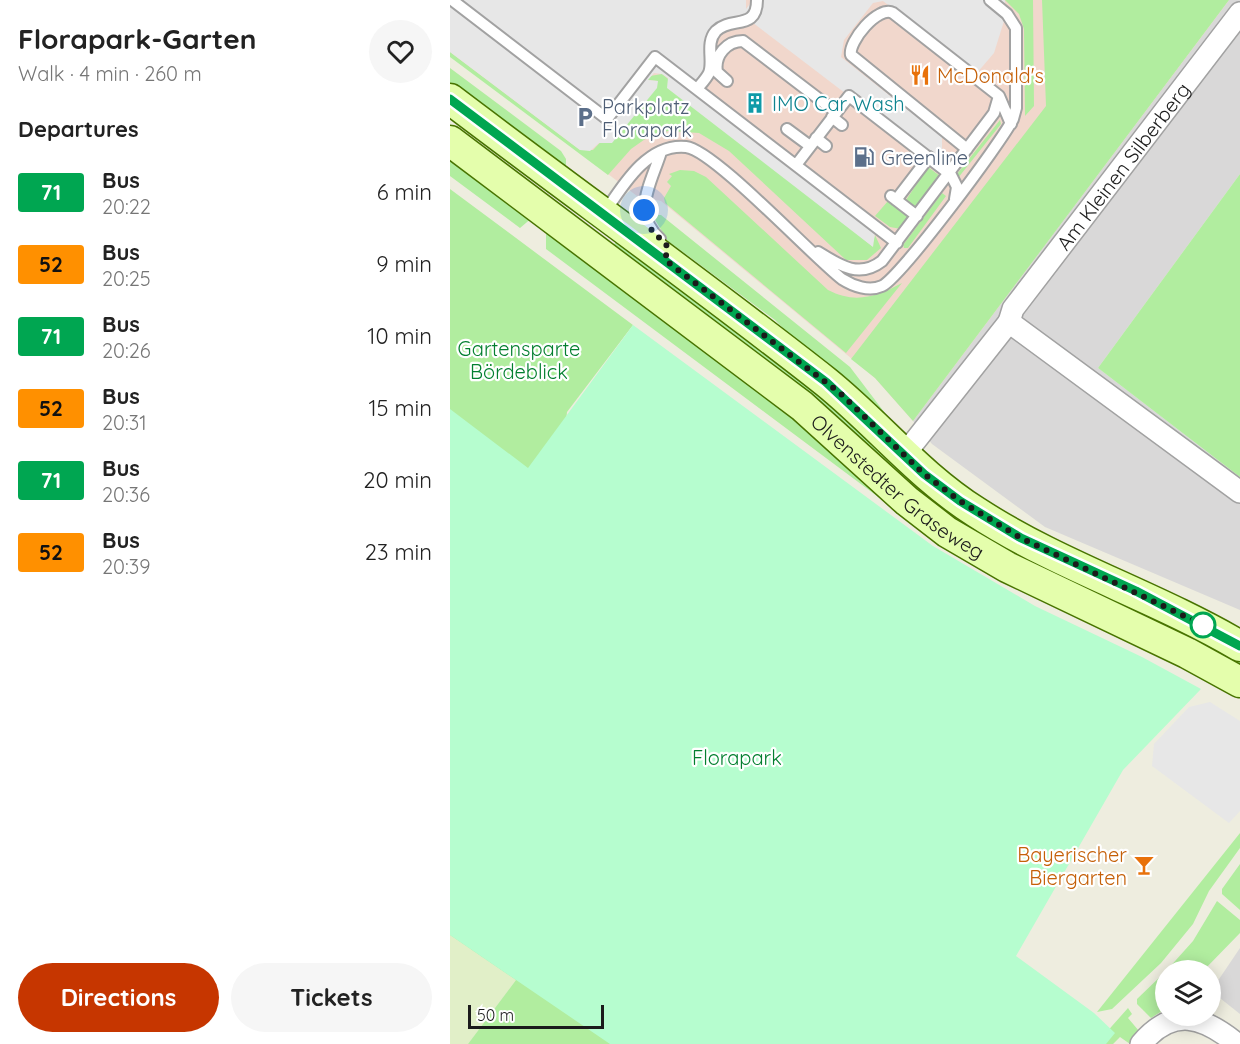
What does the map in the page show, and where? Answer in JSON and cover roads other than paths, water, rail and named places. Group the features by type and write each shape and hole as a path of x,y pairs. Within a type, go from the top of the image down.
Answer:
{"main road":[{"name":"Olvenstedter Graseweg","path":"450,99 833,388 943,489 1007,531 1162,604 1240,646"},
{"name":"Olvenstedter Graseweg","path":"450,141 813,414 908,501 946,532 1007,567 1187,653 1240,682"},
{"path":"584,241 604,215"}],"street":[{"name":"Am Kleinen Silberberg","path":"904,455 1009,322 1013,309 1240,13"},
{"path":"1009,322 1240,492"},
{"path":"1141,1044 1162,1025 1188,1019 1212,1025 1237,1044"}],"lane":[{"path":"452,0 607,118 655,57 897,243"},
{"path":"697,89 709,72 714,33 723,27 749,20 757,10 758,0"},
{"path":"604,215 642,164 661,152 684,147 700,151 842,279 860,287 876,288 887,283 900,270 1011,124 1016,108 1016,28 1009,16 990,0"},
{"path":"967,148 858,64 851,55 851,46 878,14 891,12 999,96 1011,124"},
{"path":"727,81 717,72 718,59 728,45 743,41 834,115 842,125"},
{"path":"796,165 849,96 949,173 956,184 955,199"},
{"path":"797,239 836,263 858,271 878,265 994,113 999,96"},
{"path":"787,129 826,146"},
{"path":"661,152 643,213 650,230 668,247 665,260"},
{"path":"917,216 893,198 929,157"}],"place":[{"name":"McDonald's","path":"920,75"},
{"name":"IMO Car Wash","path":"755,103"},
{"name":"Parkplatz Florapark","path":"585,117"},
{"name":"Greenline","path":"864,157"},
{"name":"Bayerischer Biergarten","path":"1144,865"}],"park label":[{"name":"Gartensparte Bördeblick","path":"519,360"},
{"name":"Florapark","path":"737,757"}]}
